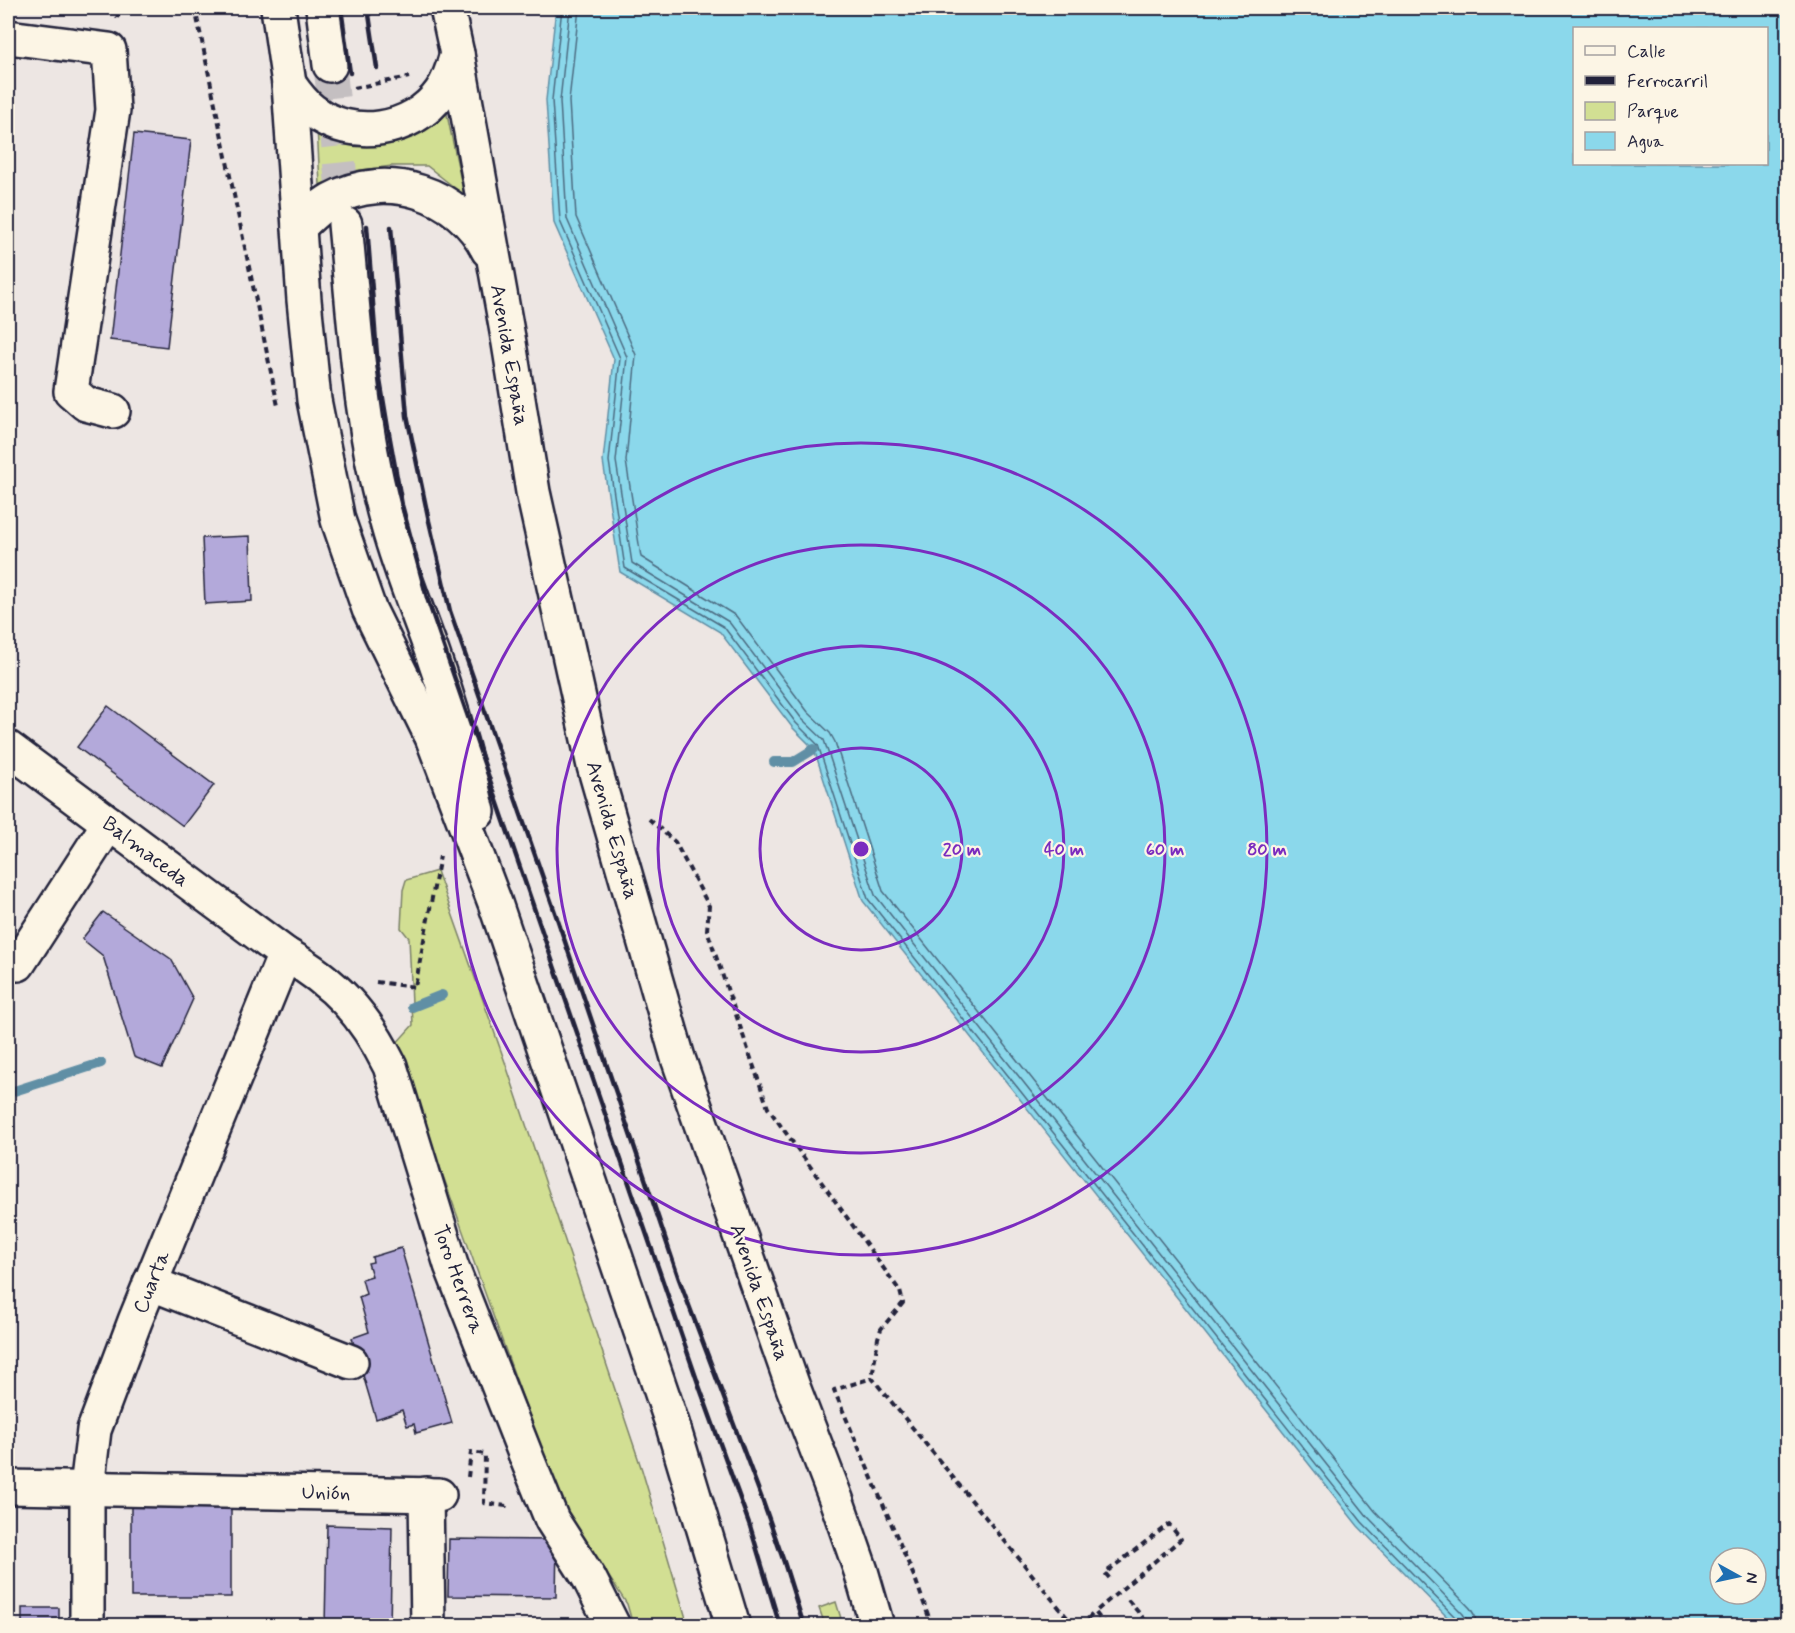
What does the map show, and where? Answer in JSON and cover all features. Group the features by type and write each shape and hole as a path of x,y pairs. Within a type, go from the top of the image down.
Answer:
{"main road":[{"path":"278,8 289,84 304,300 314,400 338,520 369,609 432,737 495,903 672,1423 734,1626"},
{"path":"323,8 337,77"},
{"name":"Avenida España","path":"447,8 509,343 533,492 597,777 678,1058 793,1387 836,1499 877,1626"},
{"path":"8,37 109,50 113,110 71,391 86,404 113,411"},
{"path":"289,84 314,112 331,122 359,129 388,127 408,120 433,101 451,75 457,54"},
{"path":"299,227 331,200 350,192 370,187 390,186 412,189 433,196 453,207 483,239 493,259"},
{"path":"345,224 359,376 371,459 388,527 444,687 467,765 483,833 495,903"},
{"name":"Balmaceda","path":"8,748 285,954"},
{"path":"18,964 109,823"},
{"name":"Toro Herrera","path":"285,954 320,976 342,996 362,1017 378,1041 390,1066 451,1264 552,1521 588,1578 613,1626"},
{"name":"Cuarta","path":"87,1626 87,1488 94,1430 150,1283 285,954"},
{"path":"150,1283 351,1362"},
{"name":"Unión","path":"8,1486 432,1494"},
{"path":"428,1626 432,1494"}],"path":[{"path":"195,8 278,406"},
{"path":"337,77 409,77 457,54"},
{"path":"649,819 675,842 708,906 707,930 768,1108 900,1291 903,1303 881,1329 878,1338 872,1378 1074,1626"},
{"path":"320,976 415,987 441,848"},
{"path":"872,1378 834,1390 916,1581 932,1626"},
{"path":"432,1494 466,1494 471,1452 485,1454 484,1503 506,1506 528,1461"},
{"path":"1080,1626 1182,1539 1169,1524 1105,1573 1112,1580"},
{"path":"1128,1599 1150,1626"},
{"path":"1095,1612 1106,1626"}],"green space":[{"path":"445,105 464,195 427,166 392,166 346,172 320,185 317,126"},
{"path":"437,871 505,1062 642,1470 688,1625 633,1625 627,1604 578,1530 564,1513 405,1070 393,1047 413,1025 409,938 401,928 403,890 406,880"},
{"path":"836,1602 843,1625 825,1625 819,1608"}],"water":[{"path":"556,8 1787,8 1787,1625 1455,1625 1358,1526 863,901 814,749 792,727 720,632 620,572 603,461 614,359 554,223 546,100"}],"building":[{"path":"134,134 191,140 167,347 110,340"},
{"path":"250,536 252,601 205,604 202,538"},
{"path":"108,706 214,785 183,826 77,747"},
{"path":"103,912 171,959 193,999 162,1068 134,1057 103,956 82,939"},
{"path":"401,1248 452,1423 416,1433 414,1424 407,1426 402,1410 376,1419 352,1338 369,1332 359,1297 366,1294 362,1279 372,1276 368,1263 373,1262 372,1257"},
{"path":"131,1504 231,1505 231,1597 131,1597"},
{"path":"327,1525 392,1527 390,1626 325,1626"},
{"path":"449,1539 557,1540 556,1597 448,1596"},
{"path":"22,1608 59,1608 59,1626 22,1626"}],"waterway":[{"path":"774,762 793,762 814,749"},
{"path":"412,1007 442,995"},
{"path":"8,1093 101,1063"}],"tunnel":[{"path":"330,65 345,221"}],"railway":[{"path":"341,8 350,73"},
{"path":"368,8 377,68"},
{"path":"367,226 378,368 402,505 427,598 698,1383 750,1526 780,1626"},
{"path":"391,227 407,416 450,611 679,1279 762,1499 804,1626"}]}
